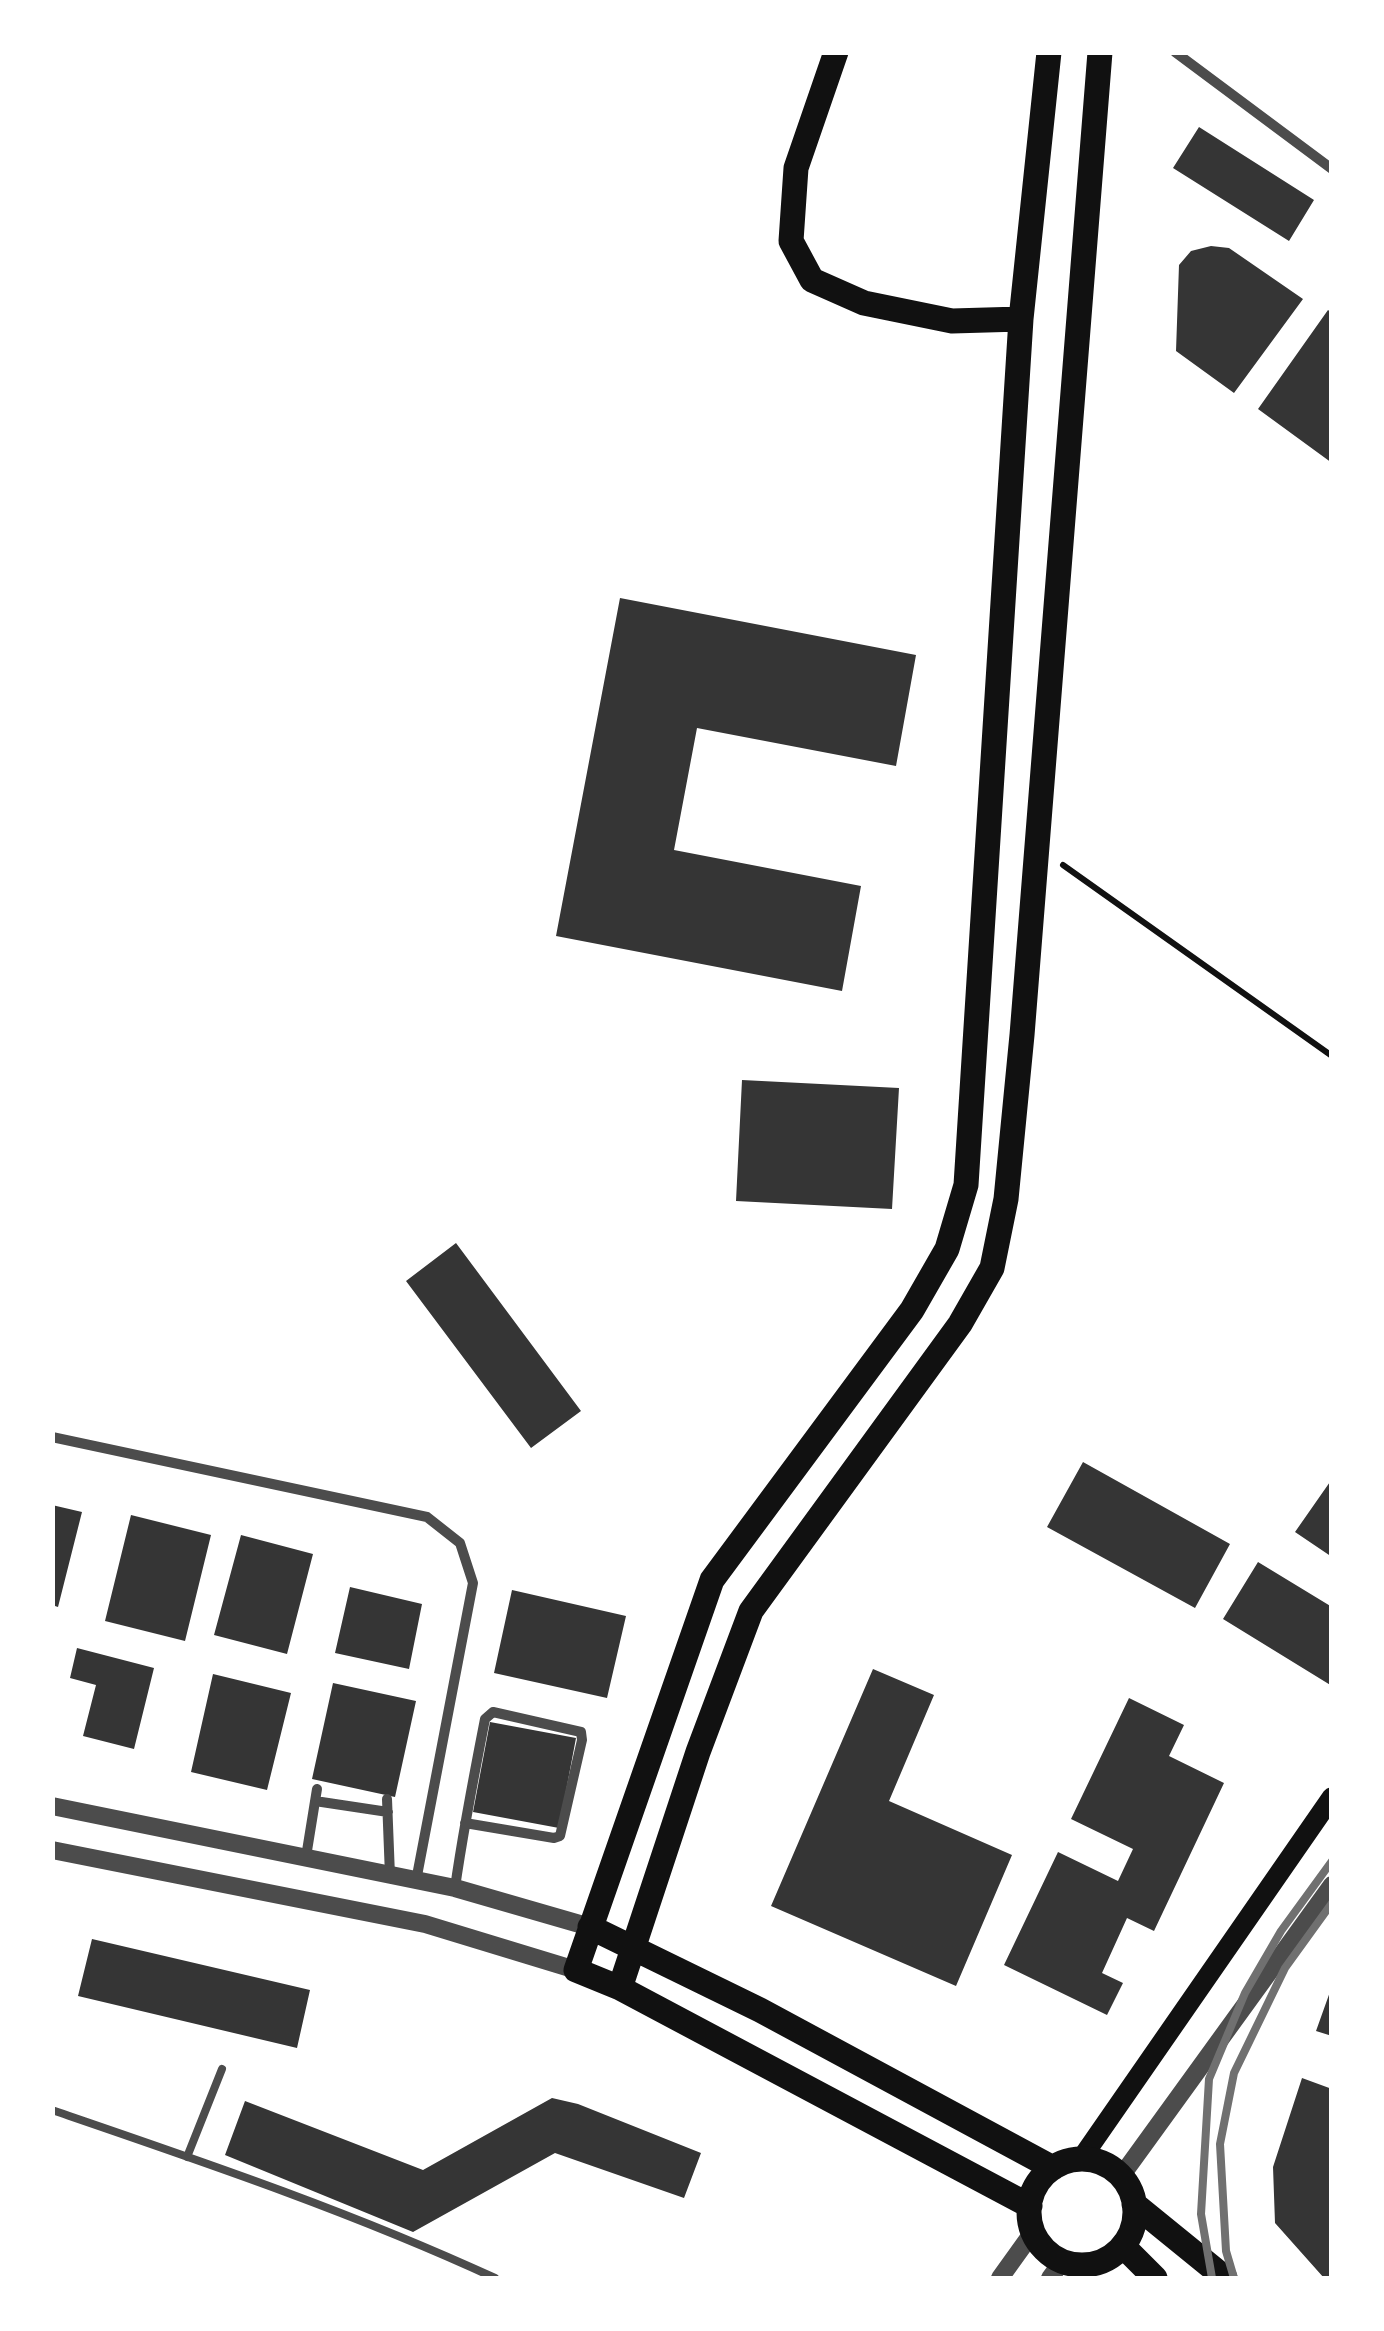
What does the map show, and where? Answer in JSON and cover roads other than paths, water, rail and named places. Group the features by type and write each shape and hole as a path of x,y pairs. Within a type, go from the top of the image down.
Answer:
{"main road":[{"path":"836,52 796,168 791,241 812,280 864,303 952,321 1021,319"},
{"path":"1030,2206 620,1988 576,1970 712,1580 912,1310 947,1249 966,1185 1021,319 1049,52"},
{"path":"620,1988 698,1752 750,1611 960,1324 992,1268 1006,1199 1018,1080 1100,52"},
{"path":"973,1080 1018,1080"},
{"path":"1081,2159 1332,1797"},
{"path":"590,1927 635,1946 1053,2168"},
{"path":"1081,2159 1096,2161 1122,2174 1134,2204 1135,2219 1123,2246 1098,2263 1055,2271 1034,2232 1030,2206 1034,2191 1053,2168 1081,2159"},
{"path":"1134,2204 1225,2278"},
{"path":"1123,2246 1154,2278"}],"street":[{"path":"1175,52 1332,169"},
{"path":"52,1437 428,1517 460,1543 474,1583 416,1881"},
{"path":"454,1888 465,1823 488,1714 581,1732 560,1836 465,1823"},
{"path":"306,1857 316,1795 387,1806 390,1876"},
{"path":"52,1806 454,1888 590,1927"},
{"path":"52,1850 425,1924 576,1970"},
{"path":"1122,2174 1332,1886"},
{"path":"1000,2278 1034,2232"}],"lane":[{"path":"188,2156 222,2069"},
{"path":"52,2110 188,2156 495,2278"}],"railway":[{"path":"1212,2278 1201,2214 1209,2079 1245,1993 1281,1931 1332,1861"},
{"path":"1234,2278 1226,2251 1220,2144 1234,2073 1285,1968 1332,1903"}]}
